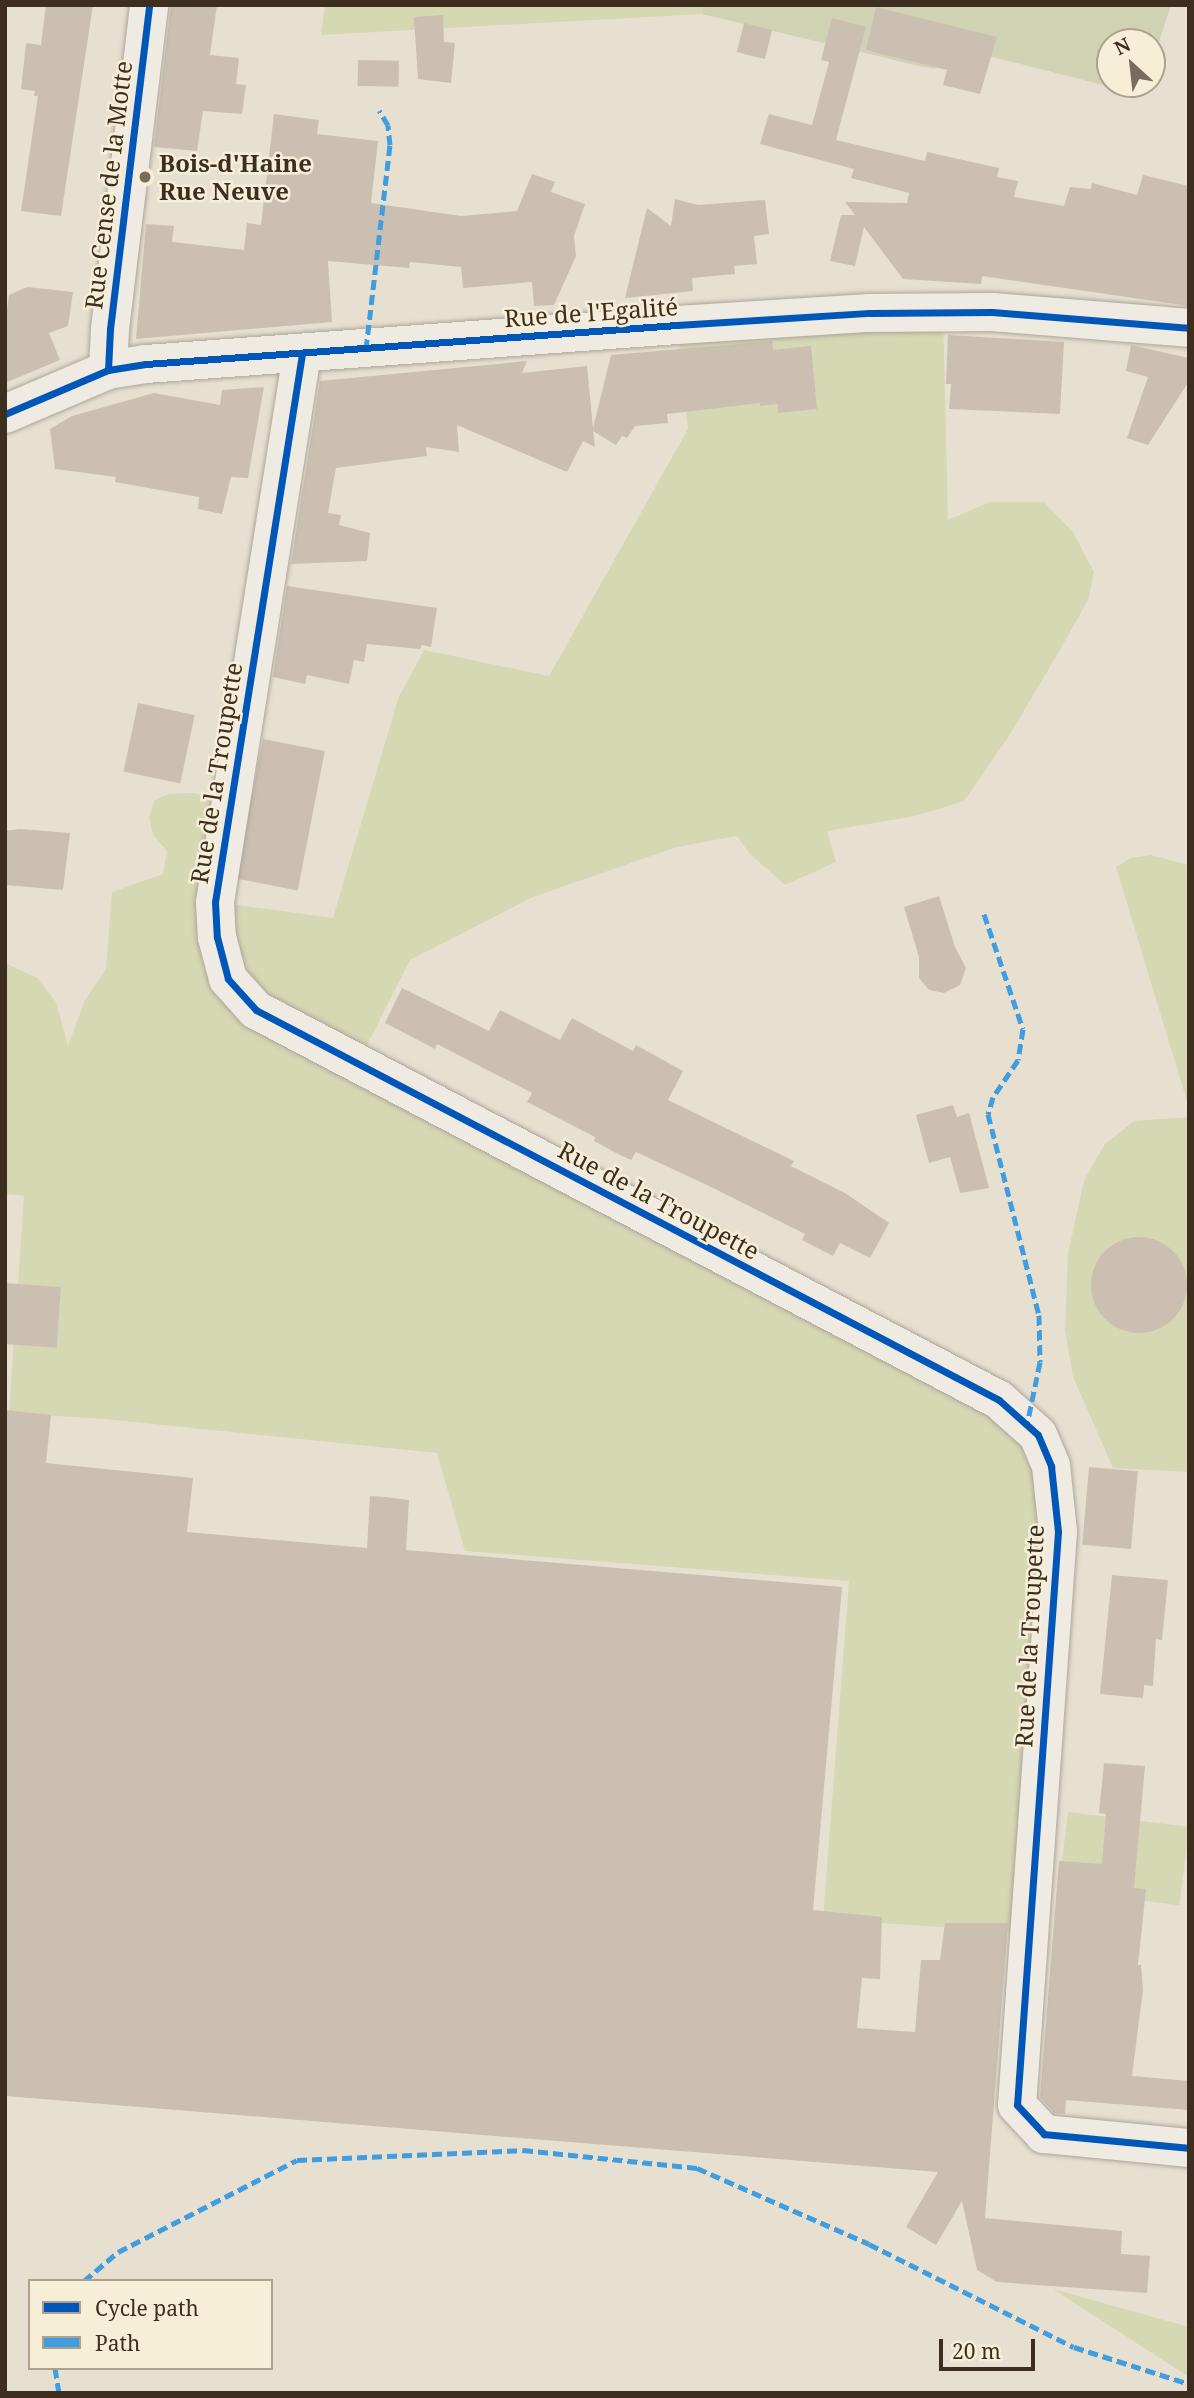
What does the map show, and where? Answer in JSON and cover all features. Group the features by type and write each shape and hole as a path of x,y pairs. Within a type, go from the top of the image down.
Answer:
{"street":[{"name":"Rue Cense de la Motte","path":"108,370 110,329 149,5"},
{"name":"Rue de l'Egalité","path":"5,414 108,370 146,364 870,313 992,312 1189,328"},
{"name":"Rue de la Troupette","path":"302,354 215,902 217,937 228,979 256,1010 999,1400 1038,1435 1051,1465 1058,1532 1017,2105 1044,2134 1189,2148"}],"green space":[{"path":"325,5 704,5 702,14 321,35"},
{"path":"704,5 1171,5 1164,28 1096,28 1096,83 942,44 935,69 702,14"},
{"path":"943,313 948,520 990,502 1044,502 1073,532 1094,572 1088,600 1058,653 1009,736 964,801 915,816 827,831 836,862 785,885 749,853 737,836 677,847 533,897 410,960 366,1047 999,1400 1051,1466 1028,1933 823,1919 849,1581 465,1551 437,1453 104,1419 9,1413 24,1196 5,1194 5,963 37,978 56,1002 68,1046 85,1000 106,969 112,892 163,874 167,851 153,835 149,817 155,800 168,794 194,793 230,803 216,902 333,918 398,699 424,650 549,676 688,429 677,325"},
{"path":"1151,855 1189,865 1189,1108 1116,867 1131,858"},
{"path":"1189,1117 1189,1472 1113,1468 1073,1377 1065,1331 1068,1254 1084,1180 1105,1144 1134,1121"},
{"path":"1068,1812 1189,1827 1179,1905 1058,1890"},
{"path":"1053,2289 1189,2327 1189,2377"}],"building":[{"path":"46,5 93,5 61,216 21,211 38,96 34,96 35,91 21,89 26,43 41,45"},
{"path":"171,5 217,5 210,55 239,58 236,84 246,85 242,114 203,111 197,151 154,147"},
{"path":"876,7 997,37 980,94 943,85 947,70 866,50"},
{"path":"443,15 444,42 455,43 451,83 418,79 414,17"},
{"path":"832,18 866,27 836,140 925,161 927,152 999,168 997,177 1018,181 1014,197 1064,206 1070,187 1091,189 1092,183 1137,195 1143,175 1189,186 1189,306 982,276 981,284 903,279 864,227 855,266 830,261 841,215 855,215 845,202 907,203 909,193 851,178 854,169 760,144 769,114 812,125 829,62 821,60"},
{"path":"744,23 772,30 765,59 737,52"},
{"path":"358,60 399,61 399,87 358,86"},
{"path":"274,114 319,120 317,134 378,141 371,203 461,216 517,211 532,174 555,182 551,192 585,204 574,236 576,256 554,305 534,306 532,282 463,288 461,267 410,262 409,268 328,261 332,322 136,339 146,224 174,226 172,242 244,250 247,223 261,225"},
{"path":"675,199 698,205 765,200 769,234 754,236 757,264 734,266 735,274 692,278 693,291 625,298 647,208 671,226"},
{"path":"27,287 73,292 68,326 49,333 60,360 5,383 5,323 9,295"},
{"path":"948,335 1064,342 1060,414 949,409 951,384 946,384"},
{"path":"772,341 773,350 811,346 817,409 778,413 778,404 760,406 760,403 667,414 668,423 635,426 627,438 622,436 616,445 593,431 595,447 583,441 567,472 457,425 459,452 426,447 427,456 336,468 328,513 341,515 339,525 370,533 367,561 291,564 320,381 527,361 522,373 587,366 593,428 611,355"},
{"path":"1131,345 1189,358 1189,381 1148,445 1127,438 1148,377 1126,371"},
{"path":"264,387 248,478 231,477 222,514 198,509 199,497 115,482 116,477 55,469 50,429 72,416 154,393 220,405 222,390"},
{"path":"287,586 437,608 431,647 422,645 420,649 367,644 364,662 354,660 349,684 307,675 305,684 273,677"},
{"path":"138,703 195,715 180,784 123,771"},
{"path":"263,739 325,751 298,890 236,878"},
{"path":"20,829 70,833 63,890 5,885 5,831"},
{"path":"939,896 955,947 966,968 960,985 944,993 929,990 919,978 919,957 904,907"},
{"path":"402,988 489,1031 500,1010 560,1040 572,1018 633,1051 636,1045 683,1071 668,1100 794,1161 791,1166 845,1193 889,1223 870,1258 840,1243 833,1256 802,1240 805,1234 707,1185 636,1152 631,1160 618,1154 594,1141 595,1137 527,1102 532,1093 437,1044 435,1049 385,1023"},
{"path":"953,1105 957,1117 969,1113 989,1188 960,1193 950,1157 929,1163 916,1115"},
{"path":"1139,1237 1157,1241 1173,1251 1183,1267 1187,1285 1183,1303 1173,1319 1157,1329 1139,1333 1121,1329 1105,1319 1095,1303 1091,1285 1095,1267 1105,1251 1121,1241"},
{"path":"5,1283 61,1287 57,1348 5,1344"},
{"path":"5,1410 51,1415 46,1463 193,1478 187,1532 367,1548 370,1496 385,1497 409,1500 406,1550 842,1587 813,1910 882,1917 880,1979 862,1978 857,2028 915,2032 921,1960 940,1960 945,1923 1008,1923 985,2218 1122,2231 1121,2254 1150,2256 1147,2293 997,2282 977,2270 962,2201 936,2245 906,2227 938,2172 5,2096"},
{"path":"1089,1467 1138,1471 1131,1549 1082,1545"},
{"path":"1112,1575 1168,1580 1162,1640 1156,1639 1153,1686 1144,1685 1143,1698 1100,1694"},
{"path":"1104,1763 1145,1766 1134,1888 1146,1889 1138,1965 1141,1965 1143,1990 1132,2076 1189,2081 1189,2110 1066,2100 1065,2114 1054,2113 1040,2097 1059,1861 1102,1864 1106,1814 1099,1813"}],"marked path":[{"path":"366,349 390,145 388,125 379,110"},
{"path":"984,914 1023,1029 1018,1060 993,1097 988,1114 1039,1315 1040,1362 1027,1425"},
{"path":"86,2279 118,2252 297,2160 523,2150 697,2168 869,2244 1074,2347 1189,2384"},
{"path":"55,2370 59,2393"}],"cycle path":[{"path":"108,370 110,329 149,5"},
{"path":"5,414 108,370 146,364 677,325 870,313 992,312 1189,328"},
{"path":"302,354 215,902 217,937 228,979 256,1010 999,1400 1038,1435 1051,1466 1058,1532 1017,2105 1044,2134 1189,2148"}],"place":[{"name":"Bois-d'Haine Rue Neuve","path":"145,177"}]}
